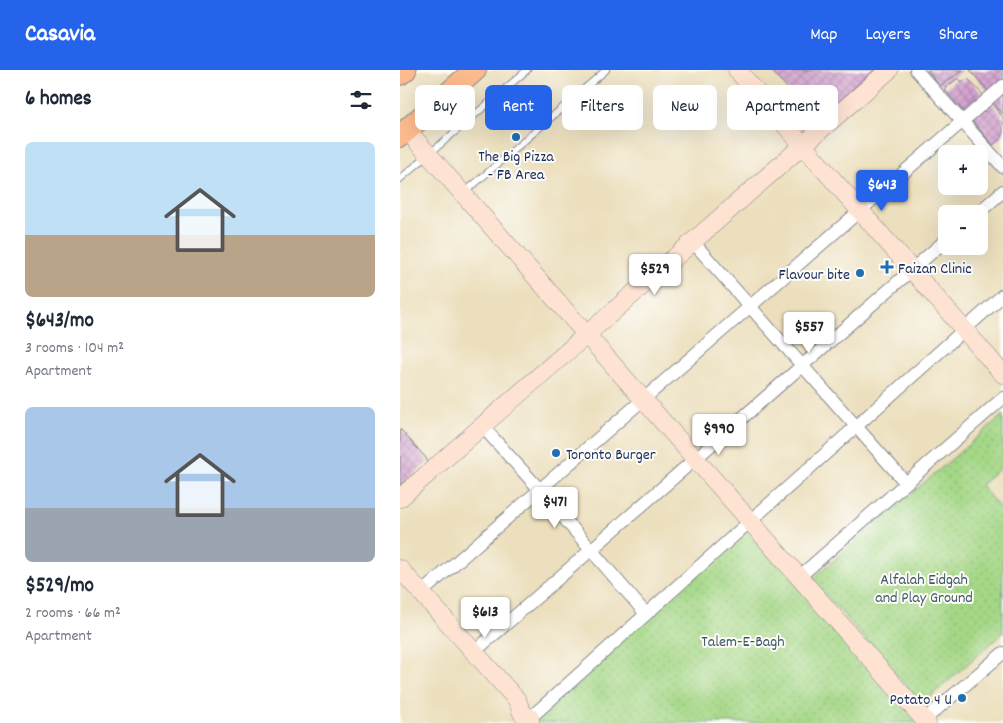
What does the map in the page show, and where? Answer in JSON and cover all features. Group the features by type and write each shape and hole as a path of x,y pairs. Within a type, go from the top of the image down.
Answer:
{"highway":[{"path":"400,74 405,70"},
{"path":"403,133 476,70"}],"street":[{"path":"737,70 1003,374"},
{"path":"400,498 889,70"},
{"path":"916,70 1003,167"},
{"path":"421,593 1003,86"},
{"path":"403,133 428,154 926,721 1003,653"},
{"path":"987,205 1003,191"},
{"path":"693,242 906,483"},
{"path":"474,652 938,247"},
{"path":"400,569 517,700 522,713 530,721 646,614 1003,294"},
{"path":"799,577 1003,398"},
{"path":"482,426 540,490 646,614"}],"lane":[{"path":"400,178 527,70"},
{"path":"463,194 606,70"}],"green space":[{"name":"Alfalah Eidgah and Play Ground","path":"1003,415 1003,466 981,485 1003,512 1003,633 922,704 812,579"},
{"name":"Talem-E-Bagh","path":"750,521 927,723 530,723"}],"building":[{"path":"771,70 874,70 838,102 838,85 785,85"},
{"path":"927,70 963,70 940,86"},
{"path":"970,70 1003,70 1003,82 989,92"},
{"path":"958,78 962,82 968,79 986,98 966,114 944,89"},
{"path":"1003,92 1003,114 992,101"},
{"path":"991,103 1003,117 1003,136 993,145 970,118"},
{"path":"400,429 426,458 427,463 400,485"}],"place":[{"name":"The Big Pizza - FB Area","path":"516,137"},
{"name":"Faizan Clinic","path":"887,267"},
{"name":"Flavour bite","path":"860,273"},
{"name":"Toronto Burger","path":"556,453"},
{"name":"Potato 4 U","path":"962,698"}]}
